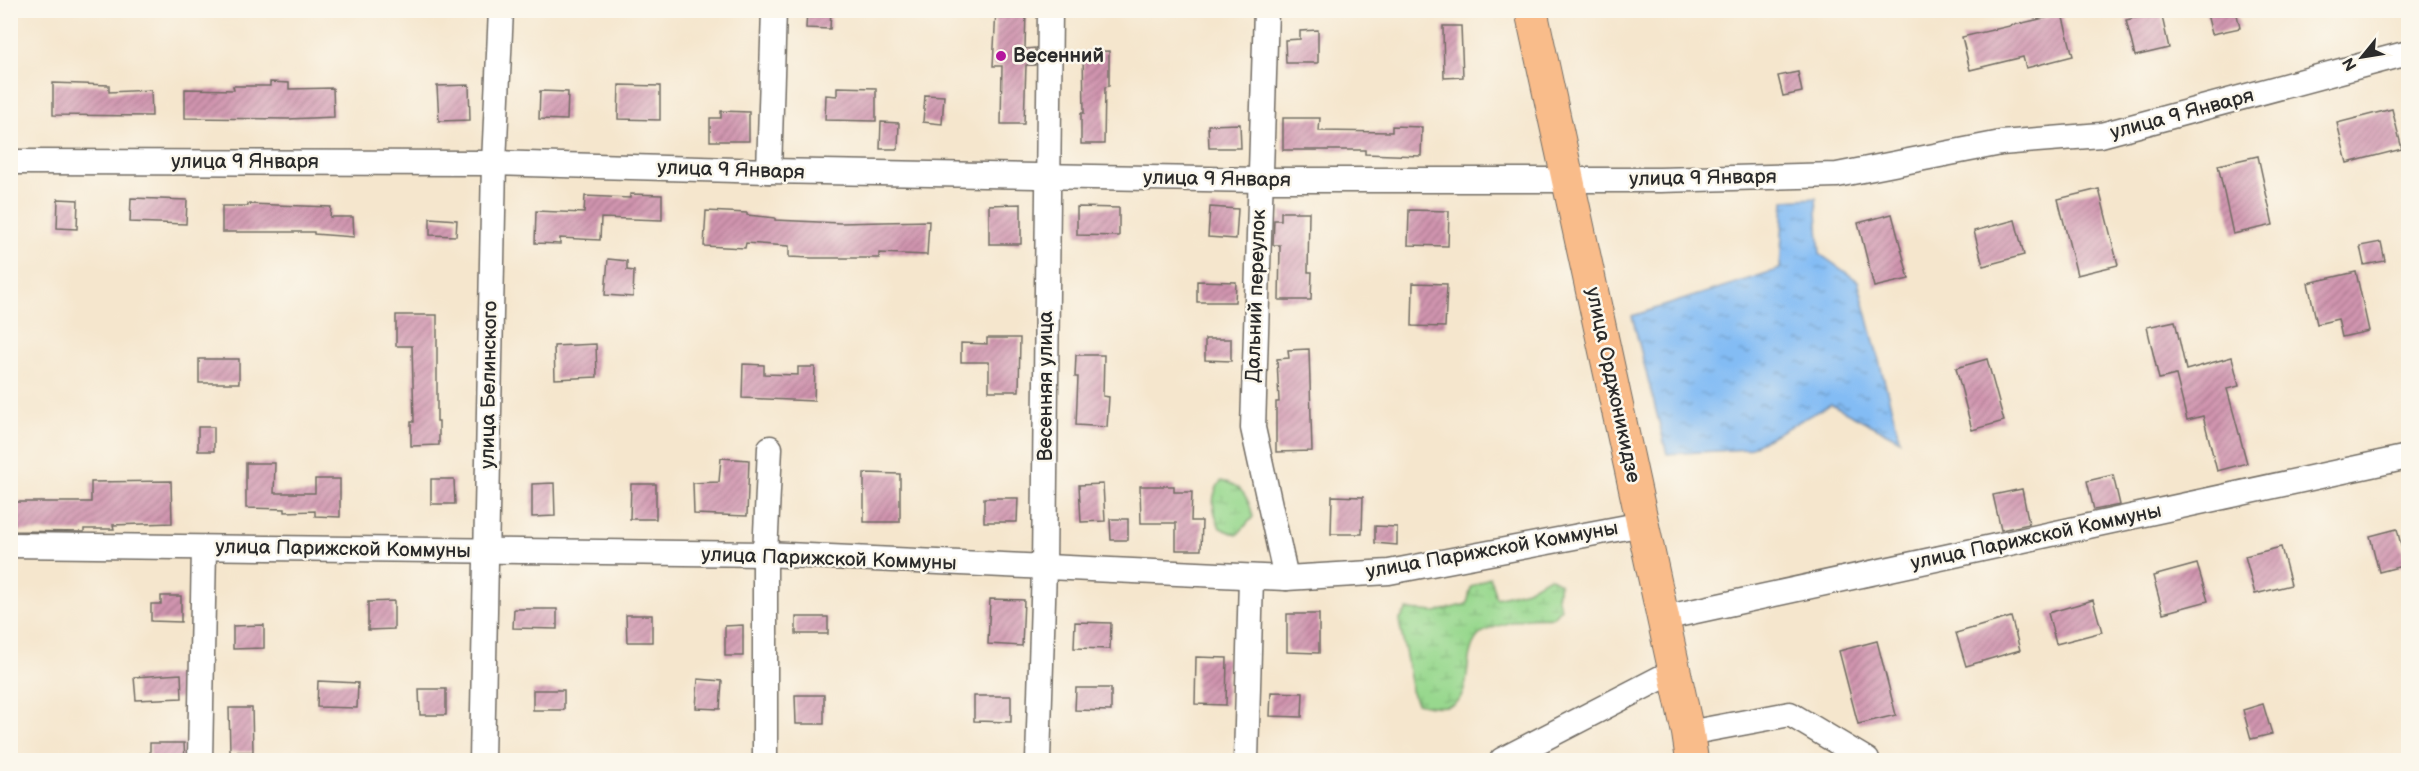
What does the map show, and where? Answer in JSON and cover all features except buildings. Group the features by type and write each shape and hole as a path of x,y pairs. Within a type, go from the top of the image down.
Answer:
{"main road":[{"name":"улица Орджоникидзе","path":"1531,10 1690,747"}],"street":[{"name":"улица Белинского","path":"482,760 494,163 501,10"},
{"path":"769,171 774,10"},
{"name":"Весенняя улица","path":"1038,760 1044,568 1050,10"},
{"name":"Дальний переулок","path":"1266,10 1253,428 1286,578"},
{"name":"улица 9 Января","path":"10,162 494,163 769,171 1259,180 1569,178 1660,180 1837,176 2001,143 2101,135 2409,53"},
{"path":"765,760 765,554 770,448"},
{"name":"улица Парижской Коммуны","path":"1663,618 2409,457"},
{"name":"улица Парижской Коммуны","path":"10,545 765,554 1286,578 1389,572 1643,524"},
{"path":"200,760 204,548"},
{"path":"1246,760 1251,578"},
{"path":"1502,760 1674,671"},
{"path":"1690,747 1790,714 1867,760"}],"green space":[{"path":"1221,481 1239,488 1251,510 1253,517 1237,535 1220,528 1216,516 1213,504 1217,487"},
{"path":"1490,577 1496,598 1527,590 1549,577 1560,583 1557,597 1561,608 1553,617 1520,620 1482,633 1474,643 1469,656 1466,684 1462,695 1454,704 1440,707 1417,703 1411,691 1399,621 1407,610 1436,612 1467,604 1471,587"}],"water":[{"path":"1816,198 1820,254 1858,281 1900,440 1831,404 1748,449 1667,454 1632,316 1780,269 1784,200"}],"place":[{"name":"Весенний","path":"1001,56"}]}
